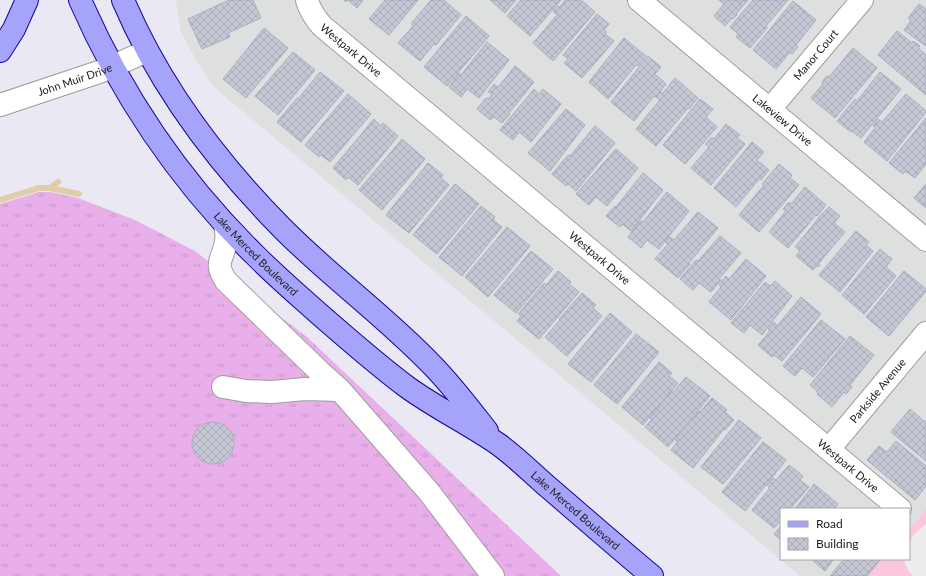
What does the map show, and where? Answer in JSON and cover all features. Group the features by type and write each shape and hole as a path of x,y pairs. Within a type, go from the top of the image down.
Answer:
{"main road":[{"path":"0,51 14,29 28,0"},
{"name":"Lake Merced Boulevard","path":"80,0 112,68 144,119 169,156 225,225 272,272 339,332 391,374 427,400 499,445 652,576"},
{"name":"Lake Merced Boulevard","path":"123,0 147,51 170,89 195,126 251,195 282,228 431,364 499,445"}],"street":[{"name":"Westpark Drive","path":"307,0 314,17 322,26 899,508"},
{"name":"Lakeview Drive","path":"639,0 926,240"},
{"name":"Manor Court","path":"770,109 862,0"},
{"name":"John Muir Drive","path":"0,105 112,68 147,51"},
{"path":"225,225 226,242 220,263 221,274 226,281 315,368 340,390 429,492 493,576"},
{"name":"Parkside Avenue","path":"829,449 926,333"},
{"path":"223,387 246,391 272,392 305,389 340,390"}],"shaded area":[{"path":"176,0 926,0 926,509 910,529 910,508 780,508 780,559 217,90 206,76 181,32"},
{"path":"926,509 926,576 867,576 880,560 910,560 910,529"},
{"path":"926,524 926,576 913,576 908,570 904,560 910,560 910,541 914,534"},
{"path":"781,560 880,560 867,576 800,576"}],"green space":[{"path":"39,192 50,192 78,198 135,220 195,251 308,338 561,576 0,576 0,204"}],"building":[{"path":"229,0 253,0 261,18 228,33 230,37 202,49 188,19"},
{"path":"348,0 363,0 357,8"},
{"path":"385,0 418,0 389,35 369,19"},
{"path":"431,0 444,0 461,15 436,45 434,44 420,61 398,43 413,26 411,24"},
{"path":"490,0 516,0 505,13"},
{"path":"521,0 561,0 530,36 507,16"},
{"path":"565,0 581,0 595,12 553,61 533,43 557,15 553,11 558,6 560,7"},
{"path":"719,0 748,0 736,14 737,15 725,26 714,16 724,4"},
{"path":"753,0 788,0 750,48 736,37 738,34 730,27"},
{"path":"793,1 816,20 796,45 798,47 792,54 790,52 776,69 753,50"},
{"path":"919,4 926,9 926,46 904,30 911,20 908,18"},
{"path":"597,14 609,24 604,30 607,32 605,34 614,41 582,78 564,63 568,59 563,55"},
{"path":"466,16 489,36 447,86 424,67"},
{"path":"264,28 288,48 246,98 223,79"},
{"path":"897,31 912,43 913,41 920,46 918,48 926,55 926,95 878,55"},
{"path":"624,38 646,56 638,66 636,65 608,99 589,82"},
{"path":"487,42 509,60 479,98 467,89 461,97 449,87 459,73 461,75"},
{"path":"853,48 877,68 835,118 811,98 823,84 822,82 827,76 829,77"},
{"path":"293,52 315,70 278,115 255,96"},
{"path":"648,56 661,67 655,74 666,84 656,97 654,96 634,121 611,102"},
{"path":"515,66 534,82 502,123 494,117 490,120 477,109 486,98 488,99 492,94 488,92 494,84 498,87"},
{"path":"320,72 344,91 301,142 277,122"},
{"path":"880,72 901,89 861,138 837,121 855,99 857,101"},
{"path":"675,78 698,98 656,146 636,129 660,100 656,97 660,92 663,93"},
{"path":"534,89 539,94 543,89 561,104 531,142 519,132 513,140 500,130"},
{"path":"348,94 371,114 330,162 321,155 319,157 305,145"},
{"path":"906,94 926,112 887,161 864,142 875,128 873,126 878,119 882,122"},
{"path":"700,99 713,109 706,117 717,127 685,164 663,145"},
{"path":"566,109 585,125 550,171 528,153"},
{"path":"926,118 926,164 915,178 905,171 903,174 889,163"},
{"path":"374,119 381,126 383,123 398,136 358,185 348,177 346,180 333,168"},
{"path":"726,124 740,135 737,138 745,144 711,185 691,168 709,147 705,144 712,137 714,139"},
{"path":"595,126 615,143 576,191 568,184 566,186 552,174 568,155 570,156"},
{"path":"402,139 425,159 382,210 359,190"},
{"path":"752,142 764,152 757,160 769,170 761,180 759,179 736,207 714,188"},
{"path":"616,149 638,168 607,206 596,197 589,205 576,194"},
{"path":"428,163 443,175 441,178 449,185 409,233 386,215"},
{"path":"779,164 792,175 790,178 799,185 759,232 739,215"},
{"path":"643,173 663,190 631,231 622,224 620,227 606,216 615,206 616,207"},
{"path":"455,184 479,204 437,254 413,235"},
{"path":"926,184 926,208 914,198"},
{"path":"805,187 826,205 788,248 769,232 786,211 783,209 789,202 791,204"},
{"path":"667,192 689,211 659,249 647,240 641,248 628,237 638,223 641,221 643,222"},
{"path":"481,206 495,217 493,220 502,227 462,276 439,257"},
{"path":"829,207 840,216 834,223 845,232 819,263 820,265 813,270 796,256 800,251 795,247 817,219"},
{"path":"698,212 718,228 678,278 655,259 668,244 665,242 670,237 674,240"},
{"path":"507,227 530,246 488,297 465,277"},
{"path":"856,231 869,242 866,245 873,251 840,292 819,275"},
{"path":"720,236 741,253 719,279 721,280 711,292 699,283 693,290 680,279 696,260 698,261"},
{"path":"880,249 892,259 886,267 896,276 864,314 842,295"},
{"path":"531,251 553,269 516,313 494,295"},
{"path":"746,259 766,276 731,320 709,302 721,287 719,285 726,276 729,279"},
{"path":"558,271 571,282 569,284 579,292 539,339 517,321 521,316 518,314 544,283 546,285"},
{"path":"904,271 926,289 926,291 889,336 866,317"},
{"path":"775,281 792,296 762,335 750,325 744,333 731,323 765,282 770,286"},
{"path":"582,293 596,305 593,308 602,316 567,356 545,337"},
{"path":"801,297 821,314 782,361 774,355 772,357 758,345 770,331 768,329 774,322 777,326"},
{"path":"610,313 632,332 591,382 568,364"},
{"path":"821,320 845,339 813,377 802,368 795,376 783,366"},
{"path":"636,334 659,352 617,404 594,385"},
{"path":"850,336 874,355 850,385 852,387 846,394 844,392 832,407 817,394 818,392 810,385"},
{"path":"659,362 672,373 669,376 678,383 643,425 622,407"},
{"path":"686,377 710,396 668,447 645,427 652,419 650,418 671,391 673,392"},
{"path":"712,398 727,410 725,412 734,420 725,430 724,429 693,468 671,450 678,441 675,440"},
{"path":"910,409 925,422 926,420 926,461 891,432"},
{"path":"739,420 761,438 723,484 701,467"},
{"path":"213,422 228,428 234,443 228,458 213,464 198,458 192,443 198,428"},
{"path":"896,441 926,466 926,486 915,500 867,460 879,446 887,452"},
{"path":"763,442 786,460 745,511 722,492"},
{"path":"789,465 803,476 800,480 809,487 791,508 780,508 780,521 774,528 752,510 770,488 767,485 773,478 776,480"},
{"path":"814,484 838,504 835,508 796,508"},
{"path":"780,527 780,539 774,534"},
{"path":"812,560 833,560 825,571"},
{"path":"843,560 880,560 867,576 830,576"}],"waterway":[{"path":"50,188 58,182"},
{"path":"0,200 39,188 50,188 79,194"}]}
